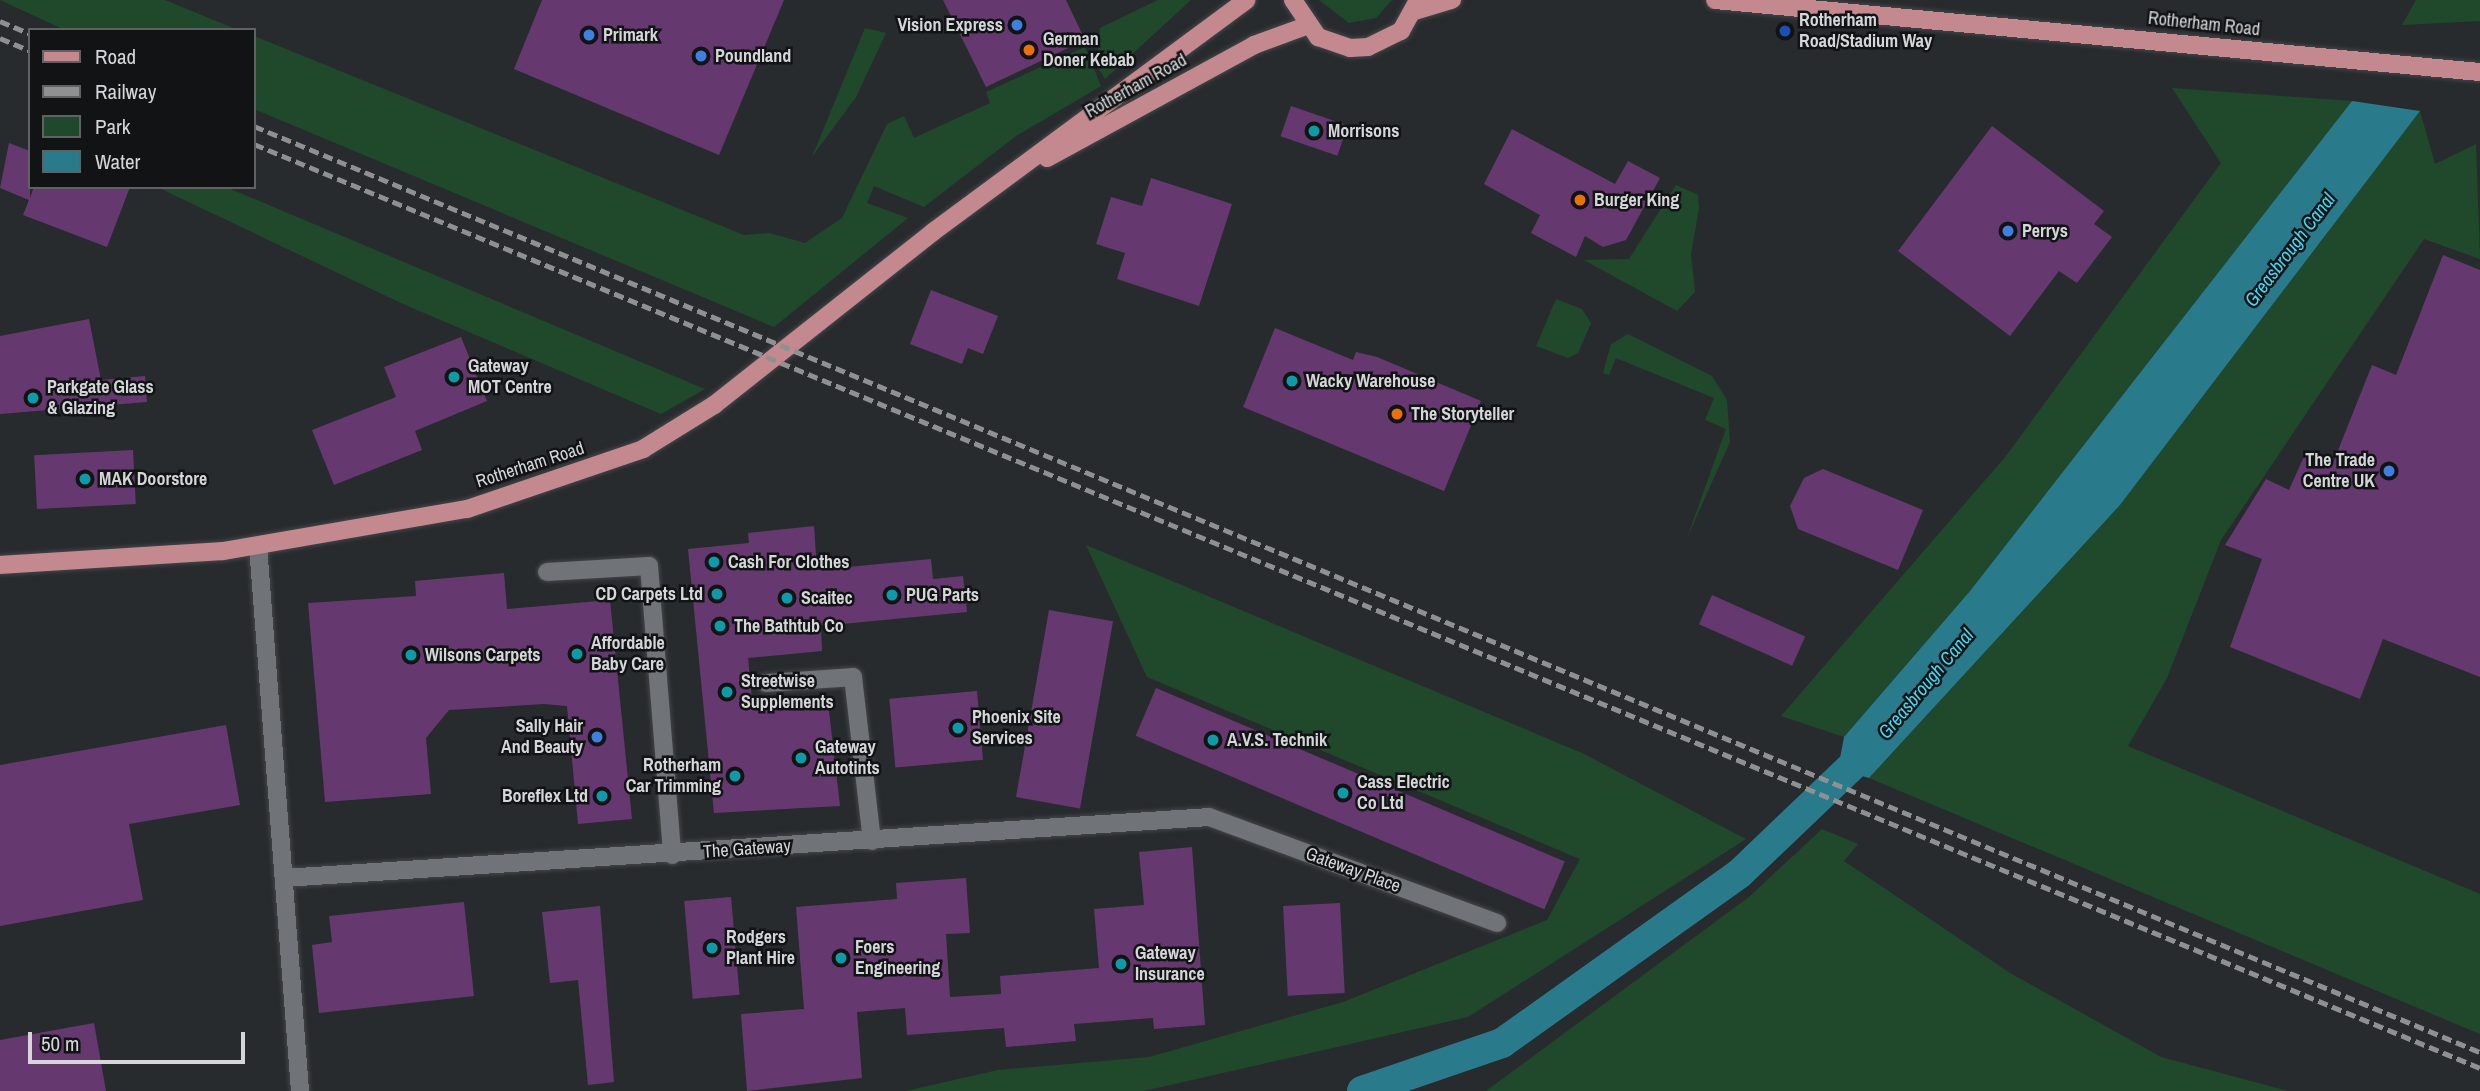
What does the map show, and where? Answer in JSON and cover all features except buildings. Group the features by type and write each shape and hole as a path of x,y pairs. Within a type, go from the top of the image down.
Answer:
{"main road":[{"name":"Rotherham Road","path":"0,565 258,546 467,509 643,449 714,405 989,190 1247,0"},
{"path":"1293,0 1306,26 1332,44 1368,47 1401,31 1416,6 1452,0"},
{"name":"Rotherham Road","path":"1715,0 2480,72"},
{"name":"Rotherham Road","path":"989,190 1254,45 1306,26"}],"street":[{"path":"258,546 300,1091"},
{"path":"547,572 649,566 672,855"},
{"path":"766,683 853,677 872,841"},
{"name":"The Gateway","path":"285,878 672,855 1209,817"},
{"name":"Gateway Place","path":"1209,817 1497,923"}],"green space":[{"path":"0,0 165,0 233,28 61,28"},
{"path":"1158,0 1191,0 1105,79 1097,66 1100,28"},
{"path":"1319,0 1392,0 1376,18 1349,23"},
{"path":"2416,0 2480,0 2480,21 2402,25"},
{"path":"865,28 886,33 856,97 812,157"},
{"path":"256,37 744,235 769,233 805,243 842,218 887,124 904,116 914,138 990,103 986,92 1085,47 1101,86 1016,136 924,207 874,186 867,203 908,218 774,327 256,110"},
{"path":"2172,88 2352,101 1970,591 1844,737 1781,716 2006,456 2221,163"},
{"path":"2420,111 2435,164 2476,144 2480,259 2424,239 2221,540 2167,678 2128,746 2480,894 2480,1034 1869,778 2120,505"},
{"path":"1676,185 1698,195 1699,208 1691,254 1695,292 1677,311 1584,260 1629,259"},
{"path":"161,189 231,189 705,389 661,414 403,304"},
{"path":"1556,299 1582,309 1591,323 1578,353 1568,358 1536,346"},
{"path":"1628,334 1712,376 1727,400 1730,442 1687,538 1726,429 1705,420 1714,398 1616,358 1609,375 1603,373 1611,344"},
{"path":"1086,545 1582,753 1746,839 1468,1017 1144,1091 906,1091 998,1070 1149,1057 1343,1002 1547,920 1580,859 1147,677"},
{"path":"1822,829 1858,844 1844,861 2010,973 2161,1057 2288,1091 1486,1091 1749,897"}],"water":[{"path":"2352,101 2420,111 2120,505 1869,778 1838,769 1844,737 1970,591"}],"waterway":[{"name":"Greasbrough Canal","path":"1362,1091 1502,1043 1739,874 1876,743"}],"railway":[{"path":"0,21 28,33"},
{"path":"0,38 28,50"},
{"path":"256,127 2480,1052"},
{"path":"256,145 2480,1068"}],"place":[{"name":"Vision Express","path":"1017,25"},
{"name":"Rotherham Road/Stadium Way","path":"1785,31"},
{"name":"Primark","path":"589,35"},
{"name":"German Doner Kebab","path":"1029,50"},
{"name":"Poundland","path":"701,56"},
{"name":"Morrisons","path":"1314,131"},
{"name":"Burger King","path":"1580,200"},
{"name":"Perrys","path":"2008,231"},
{"name":"Gateway MOT Centre","path":"454,377"},
{"name":"Wacky Warehouse","path":"1292,381"},
{"name":"Parkgate Glass & Glazing","path":"33,398"},
{"name":"The Storyteller","path":"1397,414"},
{"name":"The Trade Centre UK","path":"2389,471"},
{"name":"MAK Doorstore","path":"85,479"},
{"name":"Cash For Clothes","path":"714,562"},
{"name":"CD Carpets Ltd","path":"717,594"},
{"name":"PUG Parts","path":"892,595"},
{"name":"Scaitec","path":"787,598"},
{"name":"The Bathtub Co","path":"720,626"},
{"name":"Affordable Baby Care","path":"577,654"},
{"name":"Wilsons Carpets","path":"411,655"},
{"name":"Streetwise Supplements","path":"727,692"},
{"name":"Phoenix Site Services","path":"958,728"},
{"name":"Sally Hair And Beauty","path":"597,737"},
{"name":"A.V.S. Technik","path":"1213,740"},
{"name":"Gateway Autotints","path":"801,758"},
{"name":"Rotherham Car Trimming","path":"735,776"},
{"name":"Cass Electric Co Ltd","path":"1343,793"},
{"name":"Boreflex Ltd","path":"602,796"},
{"name":"Rodgers Plant Hire","path":"712,948"},
{"name":"Foers Engineering","path":"841,958"},
{"name":"Gateway Insurance","path":"1121,964"}]}
